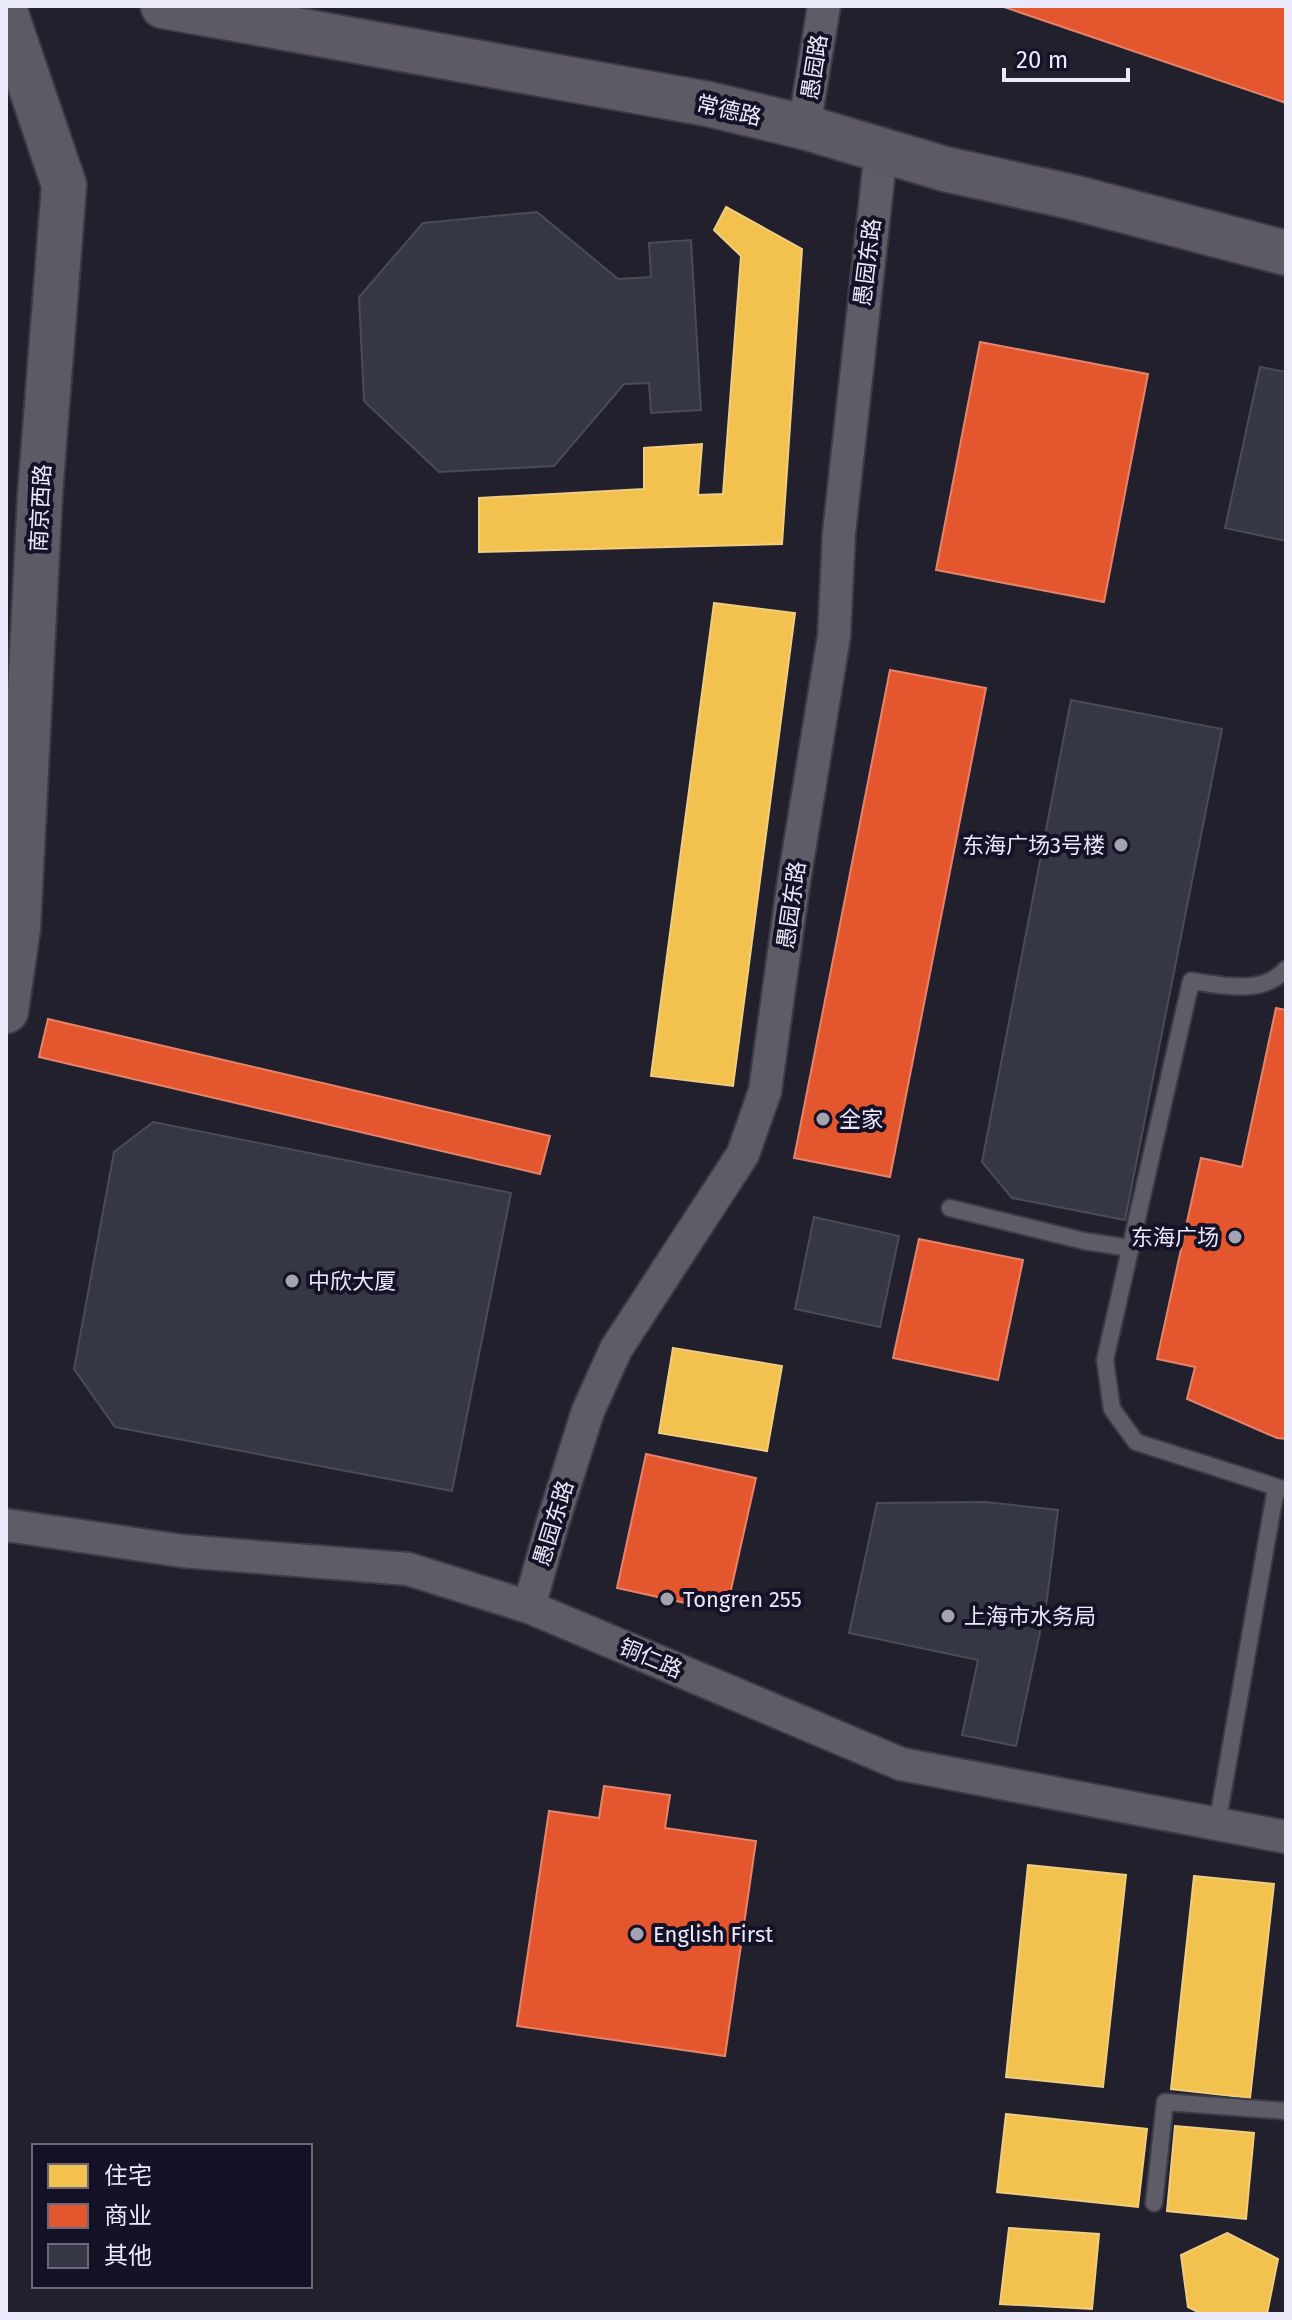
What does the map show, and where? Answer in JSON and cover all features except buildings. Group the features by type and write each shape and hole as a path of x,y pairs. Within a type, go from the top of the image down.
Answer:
{"main road":[{"name":"常德路","path":"163,6 708,104 804,127 945,169 1202,229 1286,253"},
{"name":"南京西路","path":"6,14 64,185 40,495 18,928 6,1011"}],"street":[{"name":"愚园路","path":"804,127 824,6"},
{"name":"愚园东路","path":"529,1607 588,1411 616,1349 743,1154 765,1091 793,887 834,636 839,533 881,151"},
{"name":"铜仁路","path":"6,1525 182,1551 408,1569 529,1607 901,1764 1286,1837"}],"lane":[{"path":"1217,1825 1281,1489 1136,1442 1112,1409 1105,1360 1191,981 1251,988 1281,975 1286,969"},
{"path":"950,1208 1084,1241 1130,1248"},
{"path":"1154,2203 1165,2102 1286,2111"}],"place":[{"name":"东海广场3号楼","path":"1121,845"},
{"name":"全家","path":"823,1119"},
{"name":"东海广场","path":"1235,1237"},
{"name":"中欣大厦","path":"292,1281"},
{"name":"Tongren 255","path":"667,1599"},
{"name":"上海市水务局","path":"948,1616"},
{"name":"English First","path":"637,1934"}]}
